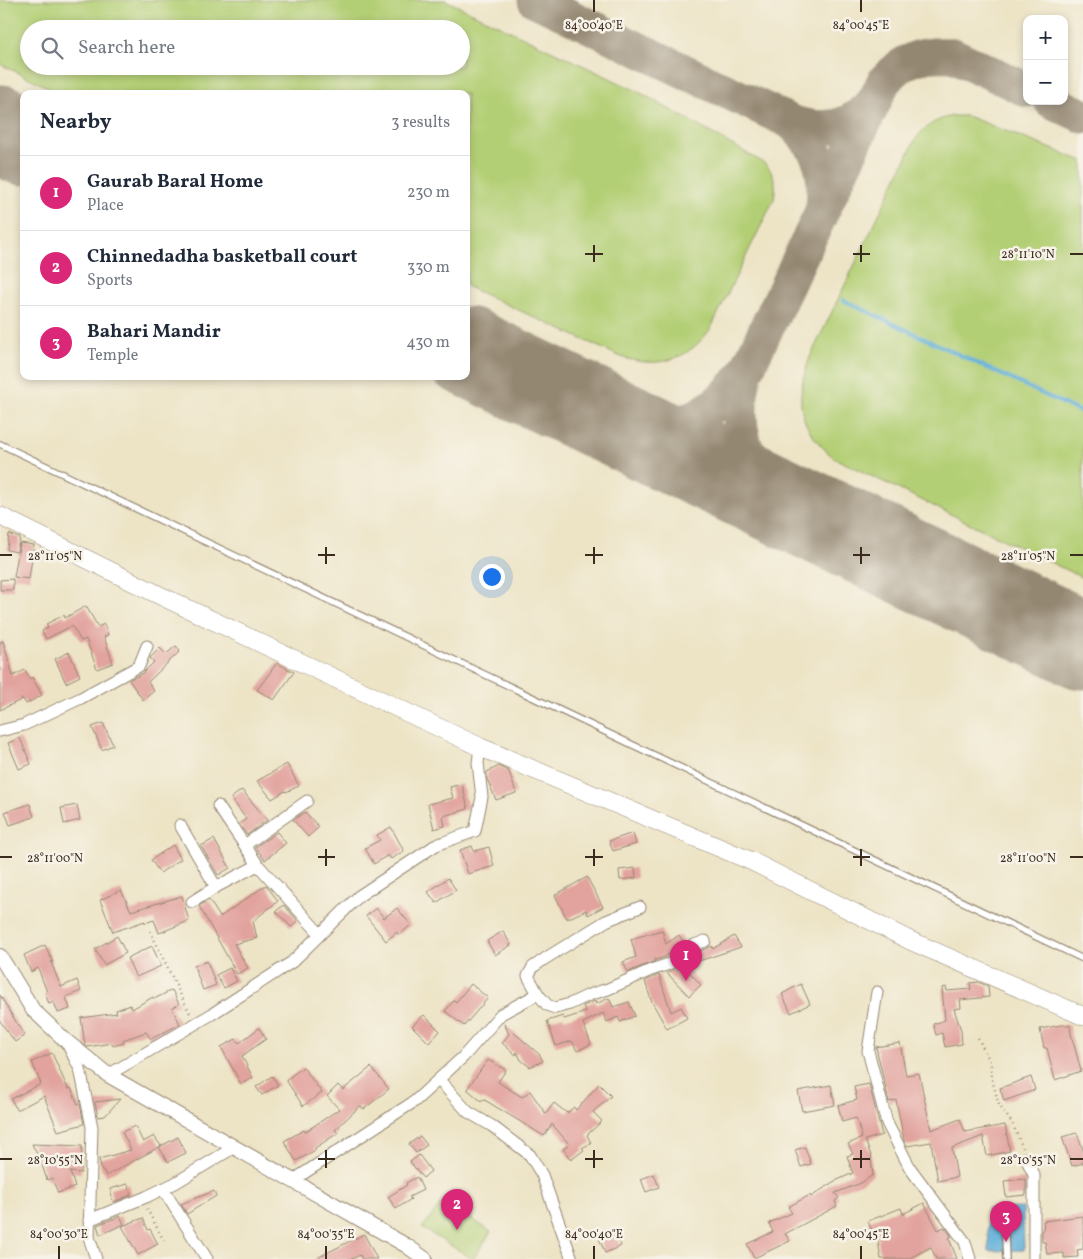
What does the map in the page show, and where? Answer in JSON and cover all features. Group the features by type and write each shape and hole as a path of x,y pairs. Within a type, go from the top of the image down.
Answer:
{"main road":[{"path":"0,516 161,596 480,747 751,861 911,941 1083,1016"}],"street":[{"path":"0,731 24,725 80,698 139,666 147,646"},
{"path":"108,1075 196,1023 292,962 359,896 436,845 475,831 482,797 478,763 480,747"},
{"path":"245,846 307,801"},
{"path":"218,806 258,865 320,934"},
{"path":"180,826 216,887"},
{"path":"192,902 258,865"},
{"path":"640,907 606,921 533,967 528,976 538,994 547,1004 555,1008 570,1004 588,995 669,964 692,946 705,941"},
{"path":"0,956 33,1010 66,1041 108,1075 407,1246 425,1259"},
{"path":"877,992 868,1051 887,1123 910,1168 962,1237 970,1259"},
{"path":"292,1181 415,1101 463,1057 501,1014 538,994"},
{"path":"66,1041 80,1069 92,1127 89,1237 96,1259"},
{"path":"439,1080 468,1112 492,1126 530,1155 542,1175 572,1259"},
{"path":"89,1220 163,1189 233,1148"},
{"path":"1026,1158 1034,1175 1034,1259"},
{"path":"163,1189 207,1259"}],"lane":[{"path":"0,444 1083,959"},
{"path":"1005,1236 1006,1259"}],"path":[{"path":"150,931 175,986 196,1023"},
{"path":"978,1038 991,1064 991,1076 999,1105 1012,1123 1026,1158"},
{"path":"140,1200 150,1214 164,1241"}],"green space":[{"path":"0,0 445,0 639,92 764,163 773,175 775,194 711,328 702,339 682,355 671,359 660,362 635,361 621,357 470,288 470,90 54,90 23,75 470,75 470,20 20,20 20,74 0,64"},
{"path":"953,116 967,116 1083,161 1083,578 834,458 812,435 802,412 802,387 810,357 915,140 931,124"},
{"path":"444,1200 491,1232 473,1259 422,1228"}],"water":[{"path":"1023,1208 1024,1250 989,1251 987,1209"}],"building":[{"path":"9,534 20,538 17,552 7,550"},
{"path":"20,543 34,545 29,579 14,577"},
{"path":"13,579 13,590 0,590 0,580"},
{"path":"86,606 98,627 104,624 108,635 104,637 113,663 97,669 86,639 81,641 72,626 46,639 42,631 48,628 46,624 64,615 65,618"},
{"path":"3,641 13,676 25,670 30,679 32,677 42,695 26,704 23,699 0,710 0,642"},
{"path":"176,646 180,651 148,682 154,691 143,700 129,680 143,673 154,662 150,658 160,648 166,654"},
{"path":"69,652 80,676 66,683 55,659"},
{"path":"277,663 294,672 274,700 257,690"},
{"path":"103,723 113,745 102,750 92,727"},
{"path":"20,738 31,764 19,769 8,743"},
{"path":"287,764 299,786 285,791 272,799 257,781"},
{"path":"499,766 509,771 516,793 496,800 487,779 487,772"},
{"path":"462,784 468,809 443,816 445,826 434,829 428,804 453,798 450,787"},
{"path":"242,790 267,820 247,835 239,824 246,819 231,798"},
{"path":"30,804 34,817 10,825 5,812"},
{"path":"77,805 80,820 64,824 61,808"},
{"path":"305,812 319,827 308,837 293,820"},
{"path":"391,827 404,851 391,859 388,855 374,864 365,848 380,840 377,835"},
{"path":"277,832 286,843 265,860 255,847"},
{"path":"633,833 636,844 613,851 609,841"},
{"path":"214,839 230,868 218,875 201,846"},
{"path":"173,845 181,859 160,873 151,860"},
{"path":"472,846 474,851 489,847 494,866 468,874 460,850"},
{"path":"635,868 636,878 620,880 619,870"},
{"path":"587,877 603,907 588,915 586,910 567,919 555,895"},
{"path":"448,878 456,890 436,903 428,892"},
{"path":"266,885 278,901 253,921 257,938 234,944 248,968 237,974 199,906 209,900 220,917"},
{"path":"121,890 131,911 182,896 189,921 159,933 154,920 145,923 145,921 113,932 100,900"},
{"path":"284,905 298,921 291,927 276,911"},
{"path":"376,908 384,918 397,908 411,925 399,935 397,932 386,941 366,916"},
{"path":"662,930 666,944 679,935 684,943 665,957 654,959 655,961 628,972 623,962 636,957 631,939"},
{"path":"503,931 511,945 495,955 487,941"},
{"path":"117,936 126,953 104,965 95,949"},
{"path":"734,936 741,947 684,966 701,985 689,996 667,973 674,970 696,953 712,946 713,949"},
{"path":"45,945 61,987 77,980 81,991 66,997 70,1009 58,1013 54,1002 49,1004 45,993 47,992 38,968 31,972 24,955"},
{"path":"152,946 161,966 136,977 127,958"},
{"path":"207,961 216,985 203,990 194,966"},
{"path":"230,968 237,981 224,988 216,975"},
{"path":"659,975 671,1012 681,1007 687,1018 667,1029 651,1000 645,981"},
{"path":"978,982 988,986 989,997 960,1000 961,1008 954,1009 961,1030 962,1044 945,1047 942,1033 936,1035 933,1024 945,1020 942,988 946,987 947,991 971,989 970,983"},
{"path":"471,984 488,998 464,1026 445,1011 454,1000 456,1002"},
{"path":"801,984 810,1004 791,1013 782,994"},
{"path":"172,990 179,1004 172,1008 180,1024 151,1039 146,1032 123,1040 124,1043 113,1046 112,1043 87,1047 85,1045 81,1018 117,1013 116,1010 130,1005 132,1009 153,997 154,999"},
{"path":"0,995 25,1035 15,1042 0,1021"},
{"path":"609,998 613,1007 629,1002 635,1016 620,1022 618,1017 607,1022 603,1013 583,1023 591,1044 577,1051 572,1041 556,1046 547,1021 563,1016 564,1019 586,1012 583,1006 595,1001 596,1004"},
{"path":"424,1015 440,1031 429,1043 412,1026"},
{"path":"504,1024 540,1055 543,1061 530,1067 521,1060 517,1052 516,1055 502,1043 509,1034"},
{"path":"1070,1025 1081,1071 1055,1080 1047,1048 1044,1048 1040,1029"},
{"path":"259,1028 266,1039 242,1056 253,1078 241,1084 221,1047 236,1039 239,1043"},
{"path":"900,1043 906,1075 919,1073 931,1130 960,1119 965,1132 1005,1125 1010,1151 987,1156 983,1136 952,1148 957,1177 938,1181 931,1142 907,1146 904,1140 896,1100 889,1102 876,1047"},
{"path":"52,1053 68,1089 71,1088 78,1104 80,1104 84,1124 58,1131 44,1096 17,1110 11,1099 41,1084 32,1062"},
{"path":"488,1060 506,1070 498,1082 522,1097 530,1091 546,1114 554,1103 567,1113 574,1107 576,1110 599,1084 611,1096 593,1112 602,1121 587,1135 591,1143 582,1148 584,1150 571,1160 563,1149 569,1144 552,1124 544,1136 483,1099 481,1101 467,1089"},
{"path":"303,1067 322,1093 303,1106 286,1080"},
{"path":"371,1067 389,1089 364,1109 360,1106 335,1130 338,1133 315,1148 316,1150 296,1161 284,1141 304,1130 305,1132 339,1109 327,1096 338,1085 343,1090"},
{"path":"272,1076 278,1085 262,1095 256,1087"},
{"path":"1031,1077 1035,1090 1004,1101 1000,1088"},
{"path":"869,1084 882,1135 865,1140 872,1158 873,1175 861,1183 835,1193 839,1198 835,1201 837,1206 785,1234 790,1241 754,1258 747,1244 773,1232 769,1223 792,1213 788,1207 810,1195 811,1197 833,1182 853,1173 847,1156 853,1154 848,1144 862,1138 856,1118 842,1122 838,1105 857,1100 854,1087"},
{"path":"831,1085 835,1105 802,1111 798,1091"},
{"path":"120,1099 105,1116 98,1117 95,1102"},
{"path":"135,1126 143,1142 154,1136 161,1146 106,1176 104,1171 102,1171 99,1159 131,1150 122,1132"},
{"path":"1077,1133 1083,1150 1083,1163 1072,1166 1062,1137"},
{"path":"420,1136 427,1145 416,1153 409,1144"},
{"path":"178,1137 186,1153 168,1162 159,1147"},
{"path":"32,1144 82,1146 81,1173 70,1172 75,1187 58,1193 52,1178 47,1180"},
{"path":"805,1147 811,1164 801,1167 795,1150"},
{"path":"419,1155 431,1171 423,1178 410,1162"},
{"path":"654,1174 659,1187 646,1192 641,1179"},
{"path":"417,1177 423,1190 409,1197 411,1199 396,1209 388,1197"},
{"path":"1026,1179 1026,1195 1006,1197 1004,1181"},
{"path":"128,1184 131,1195 113,1202 110,1189"},
{"path":"214,1191 216,1196 187,1214 181,1204"},
{"path":"924,1203 938,1230 944,1227 950,1234 951,1237 949,1238 957,1259 936,1259 931,1247 908,1259 881,1259 877,1235 874,1236 868,1221 901,1208 903,1214"},
{"path":"120,1216 124,1224 100,1235 97,1225"},
{"path":"1083,1216 1083,1249 1077,1250 1078,1257 1064,1258 1064,1253 1047,1254 1045,1242 1042,1242 1043,1221"},
{"path":"143,1218 148,1230 150,1229 158,1244 138,1255 122,1226"},
{"path":"615,1231 621,1246 605,1253 599,1238"},
{"path":"364,1234 377,1259 362,1259 360,1255 352,1259 315,1259"}],"waterway":[{"path":"843,300 1083,413"}],"taxiway":[{"path":"535,0 791,122"},
{"path":"796,508 768,484 755,468 749,455 741,428 740,414 743,385 746,371 884,81 907,62 923,56 953,55 1023,88"},
{"path":"823,207 824,180 819,159 808,141 791,122 826,128 837,126 857,117 875,100"},
{"path":"1060,105 1083,116"},
{"path":"604,417 628,424 658,427 688,420 702,414 726,395 746,371"}],"runway":[{"path":"0,129 20,139"},
{"path":"470,353 1083,645"}],"place":[{"name":"Gaurab Baral Home","path":"686,981"},
{"name":"Chinnedadha basketball court","path":"457,1230"},
{"name":"Bahari Mandir","path":"1006,1242"}]}
